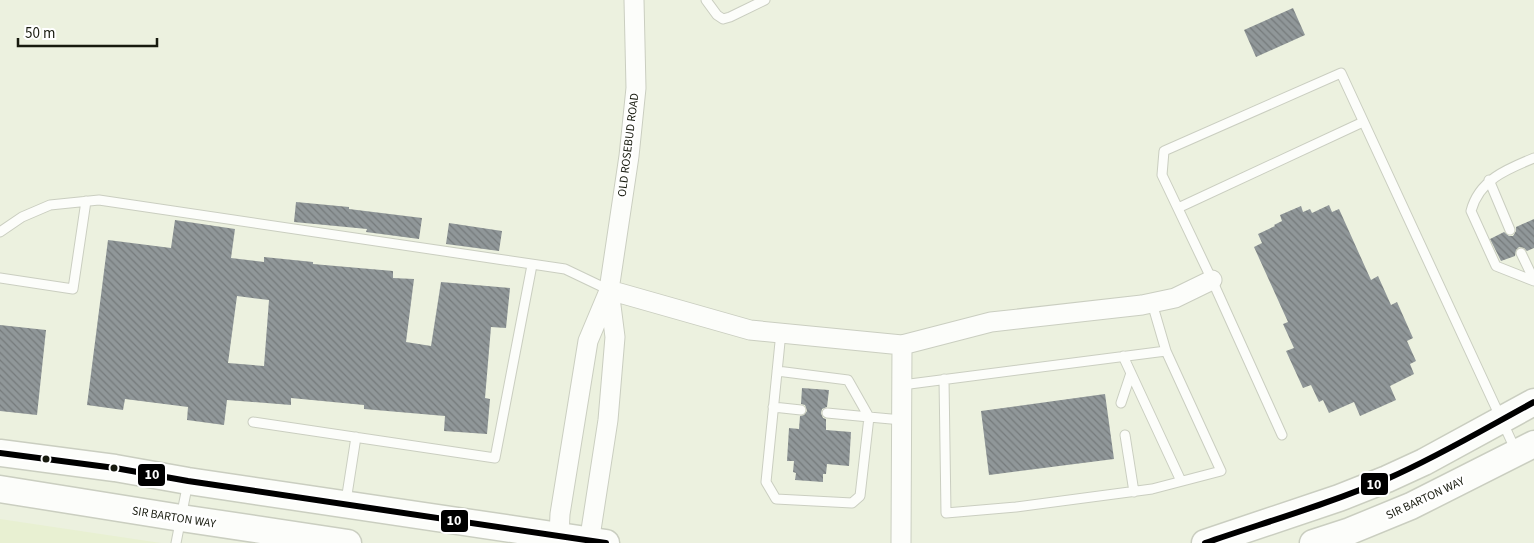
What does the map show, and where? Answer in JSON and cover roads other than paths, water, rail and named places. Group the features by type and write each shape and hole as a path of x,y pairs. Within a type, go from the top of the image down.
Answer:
{"main road":[{"path":"1205,543 1256,531 1386,479 1424,462 1534,402"},
{"name":"SIR BARTON WAY","path":"1313,543 1350,531 1411,506 1526,449"},
{"path":"0,453 115,468 560,539 595,542"},
{"name":"SIR BARTON WAY","path":"0,489 178,531 348,543"}],"street":[{"name":"OLD ROSEBUD ROAD","path":"560,539 560,514 588,341 609,290 629,156 636,88 634,0"},
{"path":"609,290 750,330 902,344 991,322 1152,303 1175,298 1212,280"},
{"name":"OLD ROSEBUD ROAD","path":"595,542 615,337 609,290"},
{"path":"901,543 902,344"}],"lane":[{"path":"706,0 717,16 722,19 765,0"},
{"path":"1282,435 1162,175 1164,151 1341,73 1501,421 1526,449"},
{"path":"1178,208 1363,122"},
{"path":"1534,158 1505,170 1489,180 1473,201 1471,211 1496,266 1534,281"},
{"path":"1489,180 1510,230"},
{"path":"0,232 22,217 50,205 99,200 565,269 609,290"},
{"path":"0,278 73,290 86,201"},
{"path":"1521,253 1534,281"},
{"path":"253,422 495,458 532,265"},
{"path":"944,379 946,514 1016,508 1134,492 1221,471 1166,351 1152,303"},
{"path":"777,372 848,380 869,417 860,496 852,503 776,499 766,482 780,332"},
{"path":"902,384 1166,351"},
{"path":"1123,356 1181,482"},
{"path":"1121,403 1131,373"},
{"path":"773,407 801,410"},
{"path":"827,413 902,420"},
{"path":"1125,435 1134,492"},
{"path":"346,504 356,437"},
{"path":"178,531 188,481"}]}
